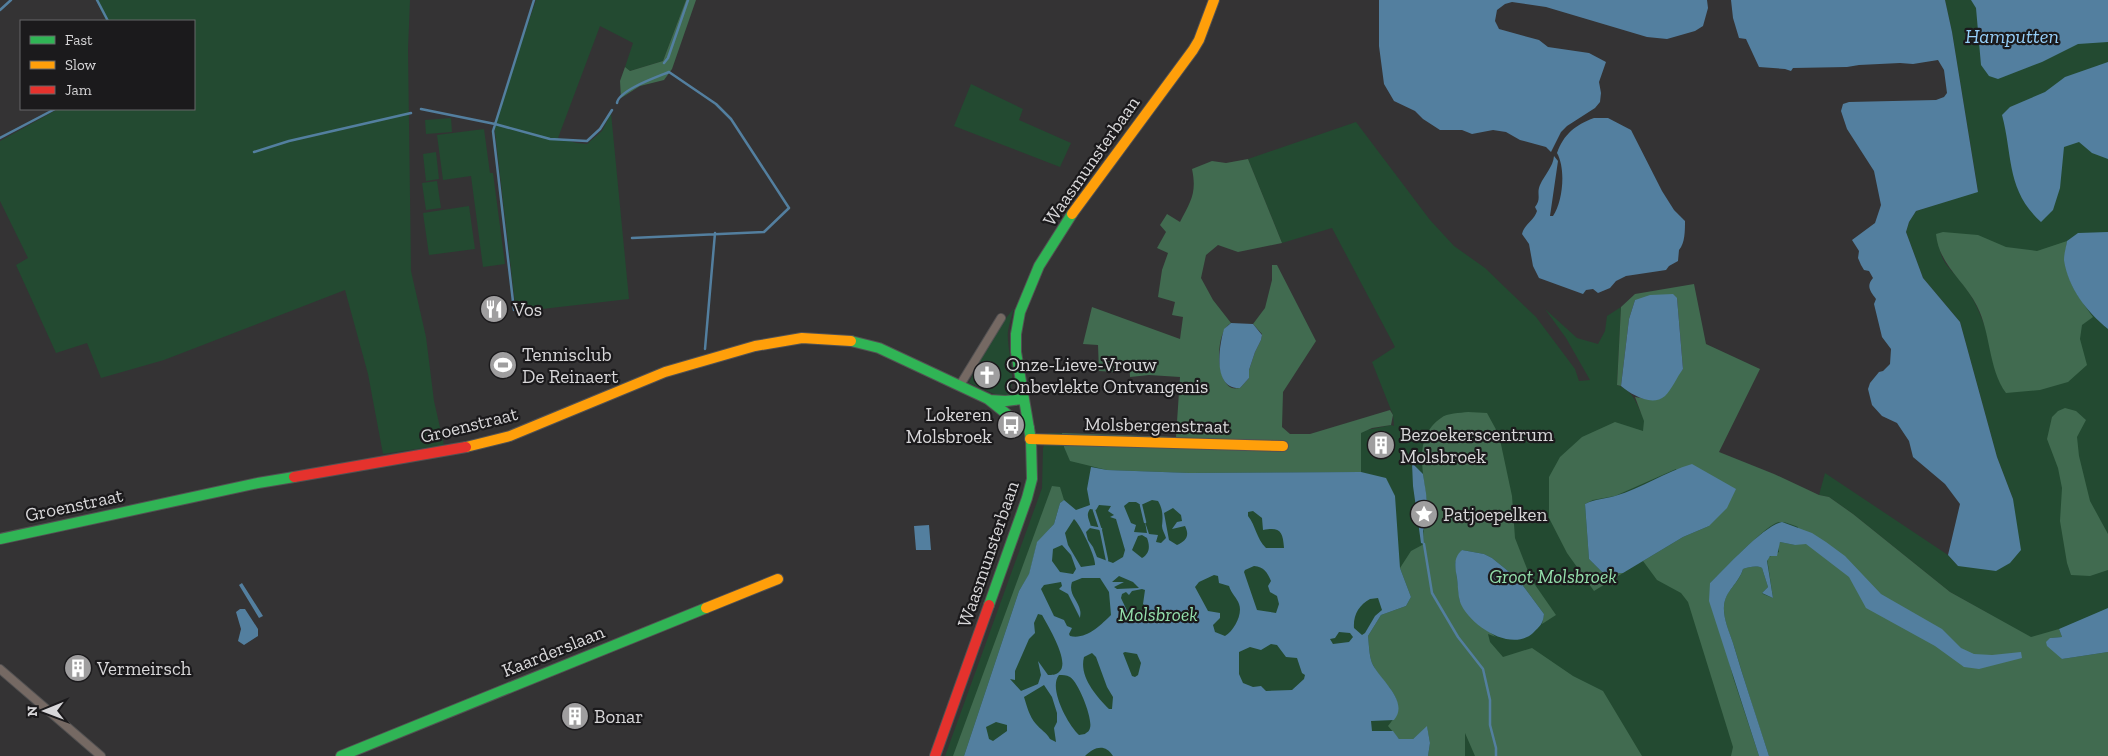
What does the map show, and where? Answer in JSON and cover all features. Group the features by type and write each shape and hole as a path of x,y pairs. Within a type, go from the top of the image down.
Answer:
{"street":[{"name":"Waasmunsterbaan","path":"935,756 1027,498 1032,478 1033,460 1029,427 1016,356 1016,332 1021,305 1030,285 1072,215 1192,50 1214,0"},
{"path":"960,385 1001,318"},
{"name":"Groenstraat","path":"0,539 258,483 467,447 510,436 665,372 755,346 802,338 852,341 879,348 960,385 988,400 1008,415 1029,427"},
{"name":"Groenstraat","path":"988,400 1006,401 1023,399"},
{"name":"Molsbergenstraat","path":"1030,439 1283,446"},
{"name":"Kaarderslaan","path":"342,756 778,579"},
{"path":"0,669 101,756"}],"green space":[{"path":"96,0 410,0 408,49 411,271 426,337 434,401 444,445 383,454 368,374 345,290 164,360 101,378 87,343 56,353 16,265 28,258 0,201 0,141 56,110 195,110 195,20 106,20"},
{"path":"536,0 686,0 663,61 630,71 625,67 633,43 600,26 558,138 587,144 602,131 611,113 629,299 516,312 494,124"},
{"path":"686,0 696,0 672,69 664,80 640,86 621,98 620,81 625,67 630,71 663,61"},
{"name":"Groot Molsbroek","path":"1945,0 2108,0 2108,756 945,756 1042,488 1043,448 1048,433 1062,433 1064,447 1151,451 1394,426 1393,415 1372,362 1395,347 1332,228 1282,243 1248,159 1356,122 1430,220 1454,246 1485,268 1536,317 1575,369 1579,381 1590,380 1566,338 1545,309 1577,338 1598,344 1605,331 1607,316 1621,307 1617,385 1629,392 1641,413 1871,563 2028,636 1950,592 1853,514 1829,497 1819,495 1825,473 1948,555 1958,566 2013,499 1997,457 1960,322 1923,278 1906,232 1909,222 1916,211 1978,191","holes":["1940,234 1995,332 1986,329 1972,297 1942,258 1939,243"]},
{"path":"971,84 1023,109 1019,120 1071,143 1060,167 954,126"},
{"path":"451,118 452,132 426,134 425,120"},
{"path":"484,129 490,173 493,173 505,264 483,267 471,176 443,180 437,135"},
{"path":"436,152 439,179 426,181 423,154"},
{"path":"1248,159 1282,243 1238,252 1218,245 1206,255 1201,278 1213,300 1231,323 1222,336 1219,356 1222,376 1226,384 1232,388 1240,388 1249,378 1249,370 1262,334 1253,324 1265,308 1272,280 1272,265 1277,265 1316,341 1283,392 1282,427 1290,434 1310,434 1390,410 1393,415 1391,425 1372,428 1361,433 1361,472 1190,473 1107,470 1070,461 1064,447 1062,433 1176,437 1180,377 1149,375 1130,377 1129,361 1116,361 1116,372 1099,371 1098,345 1083,344 1092,307 1180,339 1183,317 1172,315 1175,302 1158,297 1162,270 1168,253 1157,248 1166,232 1160,225 1167,214 1180,222 1192,197 1194,184 1192,169 1212,161 1226,163"},
{"path":"437,181 441,208 426,210 422,183"},
{"path":"469,206 475,249 429,255 423,213"},
{"path":"1943,232 1978,235 2006,247 2037,251 2067,241 2066,263 2071,282 2093,317 2082,325 2080,339 2087,365 2068,382 2040,390 2006,393 1996,373 1982,316 1972,297 1947,264 1938,245 1936,234"},
{"path":"1694,284 1706,344 1760,369 1719,452 1774,474 1819,495 1829,497 1950,592 2031,637 2059,629 2062,637 2050,638 2062,659 2108,652 2108,756 1769,756 1727,626 1724,606 1729,591 1743,569 1750,567 1762,568 1768,587 1762,593 1773,598 1767,558 1779,552 1778,545 1780,542 1795,545 1798,527 1782,522 1769,527 1710,583 1733,677 1759,756 1731,756 1733,747 1688,602 1681,593 1657,580 1643,561 1683,537 1709,526 1676,469 1615,496 1593,500 1585,504 1589,559 1603,573 1623,573 1594,591 1567,553 1549,518 1549,477 1560,457 1582,437 1615,422 1643,431 1644,421 1635,397 1653,400 1683,369 1677,298 1635,300 1629,319 1621,386 1617,385 1621,307 1635,294"},
{"path":"1014,308 1008,331 1012,383 1007,396 999,396 969,383 989,344"},
{"path":"2065,408 2076,411 2086,420 2077,437 2079,456 2090,501 2108,534 2108,570 2090,576 2071,575 2067,563 2060,521 2062,488 2058,468 2047,439 2052,417 2058,411"},
{"path":"1468,412 1487,413 1499,435 1512,496 1515,538 1531,579 1556,615 1542,624 1544,614 1518,579 1492,558 1484,554 1462,550 1455,563 1460,602 1483,627 1496,637 1488,634 1490,642 1503,657 1532,648 1573,676 1603,691 1642,756 1475,756 1465,733 1465,756 1428,756 1430,743 1427,727 1413,739 1399,739 1388,726 1395,716 1397,700 1372,663 1368,636 1381,615 1406,606 1411,597 1400,568 1411,551 1424,544 1423,534 1427,505 1422,458 1426,436 1432,427 1444,416"},
{"path":"1052,486 1060,487 1064,500 1060,503 1054,524 1037,543 1029,575 1019,591 964,756 953,756"}],"water":[{"path":"1379,0 1707,0 1708,8 1703,26 1695,31 1667,39 1647,37 1546,7 1512,2 1505,4 1497,10 1495,21 1499,29 1539,40 1548,47 1589,53 1606,62 1599,82 1600,102 1595,108 1561,132 1551,152 1546,147 1520,140 1506,132 1493,130 1472,134 1462,130 1440,130 1423,119 1415,111 1394,101 1384,84 1379,46"},
{"path":"1731,0 1945,0 1978,192 1916,211 1909,222 1906,232 1923,278 1960,322 1997,457 2013,499 2021,550 2010,563 1996,571 1958,566 1948,555 1960,504 1945,484 1913,457 1909,441 1897,423 1882,416 1872,405 1868,389 1870,383 1879,372 1883,371 1890,364 1891,349 1882,337 1874,304 1876,299 1870,289 1873,278 1869,271 1864,270 1861,265 1858,258 1859,251 1852,240 1875,223 1881,205 1874,171 1847,129 1841,111 1843,104 1849,102 1936,100 1944,97 1947,93 1944,70 1938,60 1913,64 1793,68 1791,71 1759,67 1746,39 1739,38 1733,18"},
{"name":"Hamputten","path":"1971,0 2108,0 2108,42 2078,44 2042,62 1998,79 1989,76 1981,65 1976,8"},
{"name":"Hamputten","path":"2108,62 2108,159 2092,153 2079,142 2064,147 2060,188 2053,210 2041,222 2030,210 2016,185 2002,115 2010,107 2045,92 2065,77"},
{"path":"1594,118 1608,118 1631,130 1662,191 1674,210 1685,221 1685,233 1679,250 1678,261 1666,270 1626,276 1616,281 1610,288 1598,293 1593,289 1586,290 1583,294 1539,278 1533,266 1529,244 1522,234 1525,227 1536,214 1535,207 1538,201 1539,188 1552,164 1554,156 1558,161 1550,216 1553,216 1559,202 1562,185 1562,167 1557,153 1563,140 1571,131"},
{"path":"2108,232 2108,329 2086,307 2074,290 2064,260 2067,241 2078,233"},
{"path":"1673,294 1677,298 1683,369 1665,396 1654,400 1642,399 1621,386 1629,319 1635,300 1650,295"},
{"path":"1231,323 1253,324 1262,335 1249,370 1249,378 1240,388 1225,382 1221,374 1220,346 1224,329"},
{"path":"1412,463 1423,474 1426,493 1428,515 1423,531 1424,544 1421,543 1413,486"},
{"path":"1692,464 1736,489 1727,508 1709,526 1683,537 1623,573 1603,573 1589,559 1585,504 1625,493 1672,471"},
{"name":"Molsbroek","path":"1091,467 1107,470 1190,473 1361,472 1386,478 1395,496 1400,568 1411,597 1406,606 1381,615 1368,636 1372,663 1392,690 1398,705 1398,713 1394,720 1371,721 1372,731 1393,731 1399,739 1413,739 1427,726 1430,743 1428,756 1113,756 1107,749 1099,748 1092,750 1085,756 964,756 1019,591 1029,574 1037,542 1054,524 1060,503 1064,500 1076,510 1090,505 1087,489","holes":["1152,500 1158,501 1162,510 1162,528 1166,538 1161,543 1156,542 1158,535 1149,534 1145,522 1147,533 1134,532 1136,525 1131,523 1124,506 1129,502 1136,502 1141,505","1099,505 1111,506 1108,511 1114,515 1110,517 1116,519 1125,550 1123,557 1113,563 1097,557 1088,540 1086,532 1091,527 1088,516 1090,509 1096,510","1173,508 1181,515 1182,521 1177,522 1172,529 1185,526 1187,533 1185,540 1177,545 1169,540 1164,513","1253,511 1262,518 1263,530 1273,529 1279,531 1283,537 1284,548 1266,548 1248,516 1248,512","1074,519 1080,527 1095,561 1095,565 1081,567 1068,545 1065,533","1142,535 1147,538 1149,544 1149,549 1142,558 1132,550 1138,536","1062,545 1071,555 1076,569 1073,574 1060,572 1052,561 1053,549","1254,566 1263,569 1266,573 1271,581 1268,586 1270,592 1277,596 1279,604 1276,613 1257,610 1244,572","1214,575 1218,576 1219,583 1229,586 1240,608 1237,622 1225,636 1215,632 1213,625 1220,618 1220,613 1208,611 1195,587 1199,582","1119,576 1133,582 1139,588 1117,589 1114,587 1124,582 1112,582","1082,578 1100,578 1109,592 1111,615 1087,634 1076,637 1070,636 1072,628 1067,626 1064,620 1054,616 1041,589 1044,585 1061,582 1062,586 1059,589 1068,594 1080,618 1079,606 1072,593 1072,582","1145,590 1143,604 1148,608 1148,611 1139,615 1129,615 1121,598 1122,594 1126,592 1129,595 1132,591","1378,598 1382,610 1375,616 1362,635 1354,628 1356,615 1360,607 1370,599","1038,614 1042,615 1057,644 1062,667 1057,674 1048,675 1038,661 1041,675 1038,684 1021,691 1010,679 1015,680 1015,671 1029,639 1035,633 1034,623","1339,632 1350,633 1353,637 1349,642 1333,644 1330,639 1335,638","1271,644 1277,645 1286,657 1297,658 1302,673 1305,675 1304,679 1292,690 1266,691 1261,686 1253,687 1243,683 1239,674 1239,652 1250,647 1261,650","1125,652 1137,654 1141,663 1138,675 1132,676 1123,653","1092,653 1096,657 1107,687 1113,697 1112,709 1109,709 1098,698 1089,685 1084,671 1084,657","1059,675 1066,675 1074,681 1084,701 1089,717 1089,731 1079,735 1061,706 1056,681","1044,685 1052,697 1057,713 1057,722 1054,728 1056,742 1050,739 1036,724 1024,697","996,722 1007,725 1007,731 993,741 989,739 986,727"]},
{"path":"1782,522 1812,533 1826,542 1845,556 1881,594 1942,629 1961,648 1974,654 1992,655 2021,652 2022,658 1979,669 1964,667 1935,646 1866,608 1849,577 1806,544 1795,545 1780,542 1777,556 1770,556 1767,561 1773,598 1762,593 1768,587 1762,568 1750,567 1743,569 1727,596 1724,606 1724,615 1769,756 1759,756 1709,601 1710,583 1755,539 1774,525"},
{"path":"929,525 931,550 916,550 914,526"},
{"path":"1462,550 1484,554 1492,558 1518,579 1544,614 1541,625 1533,633 1524,638 1514,640 1503,638 1481,627 1465,611 1460,602 1455,563 1457,556"},
{"path":"242,583 263,616 259,618 239,585"},
{"path":"2108,608 2108,652 2062,659 2047,646 2046,642 2050,638 2062,637 2059,629"},
{"path":"240,609 245,609 258,629 258,636 244,645 238,641 241,629 236,612"}],"waterway":[{"path":"0,10 11,0"},
{"path":"97,0 107,20"},
{"path":"514,310 493,131 534,0"},
{"path":"664,63 668,58 688,0"},
{"path":"617,103 624,93 669,72 716,104 731,119 789,208 764,232 632,238"},
{"path":"421,109 495,124 550,139 587,141 600,129 612,110"},
{"path":"0,138 53,110"},
{"path":"254,152 289,141 411,113"},
{"path":"705,349 715,233"},
{"path":"1141,505 1145,522"},
{"path":"1094,510 1107,560"},
{"path":"1091,527 1101,529"},
{"path":"1424,544 1432,593 1458,637 1483,669 1490,700 1490,725 1496,748 1496,756"}],"traffic: fast":[{"path":"989,605 1032,479 1031,440 1016,352 1016,334 1020,312 1039,266 1072,214"},
{"path":"851,341 879,348 988,399 1008,415 1029,427"},
{"path":"989,400 1023,399"},
{"path":"0,539 258,483 294,477"},
{"path":"341,756 706,608"}],"traffic: slow":[{"path":"1072,214 1193,50 1199,40 1214,0"},
{"path":"466,447 510,436 665,372 755,346 802,338 851,341"},
{"path":"1030,439 1283,446"},
{"path":"706,608 778,579"}],"traffic: jam":[{"path":"294,477 466,447"},
{"path":"935,756 989,605"}],"place":[{"name":"Vos","path":"494,309"},
{"name":"Tennisclub De Reinaert","path":"503,365"},
{"name":"Onze-Lieve-Vrouw Onbevlekte Ontvangenis","path":"987,375"},
{"name":"Lokeren Molsbroek","path":"1011,425"},
{"name":"Bezoekerscentrum Molsbroek","path":"1381,445"},
{"name":"Patjoepelken","path":"1424,514"},
{"name":"Vermeirsch","path":"78,668"},
{"name":"Bonar","path":"575,716"}]}
